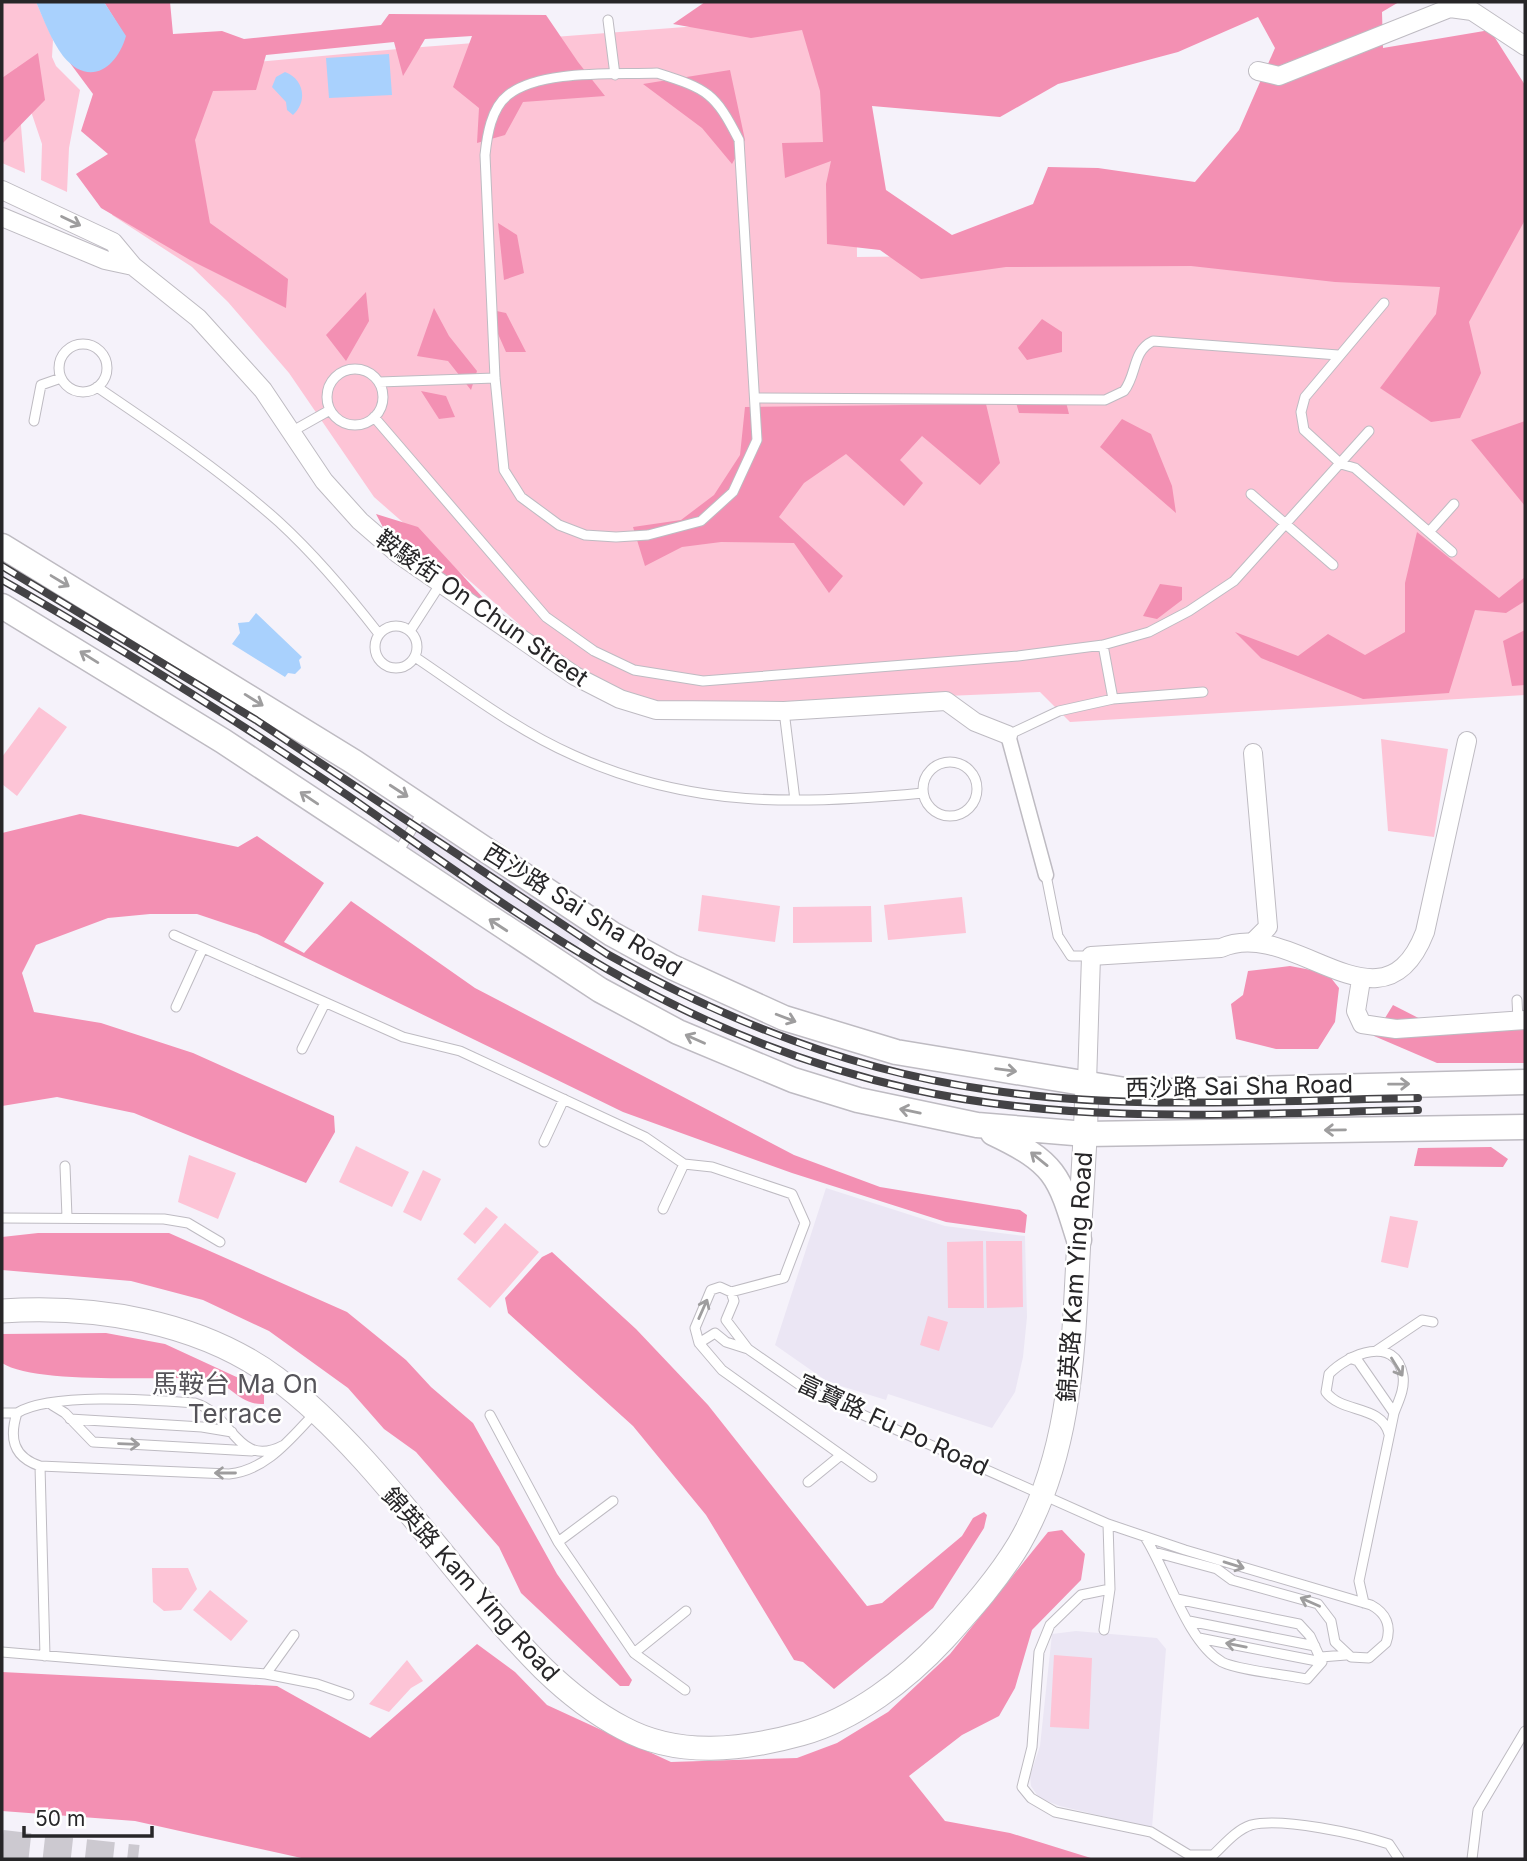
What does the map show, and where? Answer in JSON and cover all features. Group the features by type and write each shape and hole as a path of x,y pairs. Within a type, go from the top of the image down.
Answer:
{"main road":[{"name":"西沙路 Sai Sha Road","path":"2,546 424,808 612,934 672,967 762,1009 837,1037 895,1052 1138,1092 1525,1082"},
{"name":"西沙路 Sai Sha Road","path":"2,606 205,729 600,990 678,1032 806,1084 859,1100 977,1125 1086,1134 1525,1127"},
{"path":"977,1125 1022,1146 1053,1170 1063,1188 1079,1240"}],"street":[{"path":"1258,71 1279,76 1450,8 1472,10 1525,46"},
{"name":"鞍駿街 On Chun Street","path":"4,197 113,242 133,266 198,318 263,390 324,481 360,522 397,553 575,676 620,699 656,710 784,711 946,701 975,722 1008,736"},
{"name":"鞍駿街 On Chun Street","path":"2,217 106,260 133,266"},
{"path":"1008,736 1046,875"},
{"path":"1087,1083 1091,956 1221,948 1238,940 1297,953 1361,980 1388,975 1407,965 1416,954 1424,932 1467,741"},
{"path":"1253,753 1268,927 1253,942"},
{"path":"1361,980 1356,1011 1362,1024 1396,1029 1522,1020"},
{"name":"錦英路 Kam Ying Road","path":"2,1311 118,1315 164,1326 212,1344 272,1375 317,1412 401,1504 522,1650 576,1700 626,1731 684,1748 757,1746 830,1726 915,1671 984,1596 1020,1542 1060,1444 1072,1376 1087,1083"}],"lane":[{"path":"608,20 615,75"},
{"path":"657,73 692,84 720,103 738,140 757,440 733,492 711,514 701,521 648,535 585,535 559,525 521,497 504,470 495,378 485,155 488,127 506,96 539,80 615,75 657,73"},
{"path":"1384,303 1305,397 1301,412 1304,430 1341,464 1355,468 1452,552"},
{"path":"755,398 1105,400 1124,391 1137,356 1144,345 1153,341 1338,355"},
{"path":"84,344 99,351 107,365 106,374 97,387 77,391 61,378 59,370 63,355 69,349 84,344"},
{"path":"355,369 364,370 379,382 383,401 374,417 367,422 351,425 335,417 330,410 327,391 337,375 355,369"},
{"path":"34,421 41,385 61,378"},
{"path":"379,382 495,378"},
{"path":"97,387 157,427 277,521 333,576 379,634"},
{"path":"291,432 330,410"},
{"path":"374,417 546,617 594,651 634,670 703,681 1018,656 1103,645 1149,632 1234,581 1369,431"},
{"path":"1251,494 1333,565"},
{"path":"1429,533 1454,504"},
{"path":"410,631 442,583"},
{"path":"391,626 410,631 416,643 415,657 405,666 391,668 384,665 375,654 379,634 391,626"},
{"path":"1103,645 1113,699"},
{"path":"415,657 476,699 572,755 653,784 737,800 843,801 923,793"},
{"path":"1008,736 1059,710 1113,699 1203,692"},
{"path":"784,711 795,800"},
{"path":"941,764 960,765 973,777 976,786 976,794 968,809 953,816 945,816 930,808 923,793 927,775 941,764"},
{"path":"396,856 424,808"},
{"path":"1046,875 1058,936 1071,956 1091,956"},
{"path":"174,935 403,1037 460,1051 645,1137 684,1164 712,1167 793,1194 806,1223 784,1278 731,1292 720,1287 711,1290 695,1328 699,1343 722,1370 872,1477"},
{"path":"176,1007 203,948"},
{"path":"1517,999 1522,1020"},
{"path":"302,1049 325,1003"},
{"path":"544,1142 564,1099"},
{"path":"663,1209 684,1164"},
{"path":"65,1166 67,1217"},
{"path":"2,1218 67,1217 188,1223 220,1242"},
{"path":"699,1343 715,1333 726,1320 734,1301 731,1292"},
{"name":"富寶路 Fu Po Road","path":"726,1320 748,1349"},
{"path":"1376,1351 1422,1320 1433,1322"},
{"name":"富寶路 Fu Po Road","path":"715,1333 726,1342 748,1349 807,1390 1108,1524 1364,1603"},
{"path":"1199,1638 1321,1660 1346,1655 1369,1658 1386,1643 1389,1631 1384,1616 1378,1609 1364,1603 1359,1581 1394,1413 1403,1387 1403,1375 1399,1365 1388,1355 1371,1350 1350,1358 1329,1374 1326,1392 1339,1405 1369,1411 1387,1426 1389,1436"},
{"path":"1350,1358 1358,1361 1394,1413"},
{"path":"2,1413 17,1413 27,1407 79,1399 195,1404 212,1411 254,1451"},
{"path":"52,1405 70,1419 88,1439 98,1443 263,1452 284,1445"},
{"path":"17,1413 12,1437 16,1450 26,1461 40,1466 229,1474 257,1468 317,1412"},
{"path":"490,1415 558,1542 634,1653 685,1690"},
{"path":"70,1419 202,1427 232,1432"},
{"path":"808,1482 841,1455"},
{"path":"40,1466 45,1656"},
{"path":"558,1542 613,1502"},
{"path":"1104,1630 1110,1589 1108,1524"},
{"path":"1145,1537 1189,1622 1199,1638 1223,1663 1307,1679 1321,1660"},
{"path":"1154,1552 1217,1569 1232,1580 1318,1604 1331,1621 1335,1642 1346,1655"},
{"path":"1110,1589 1081,1595 1050,1625 1039,1653 1032,1747 1022,1787 1031,1798 1055,1812 1151,1832 1189,1855 1213,1855 1236,1834 1251,1825 1273,1824 1366,1836 1389,1843 1399,1859"},
{"path":"1177,1599 1299,1625 1315,1646 1321,1660"},
{"path":"634,1653 686,1611"},
{"path":"1189,1622 1315,1646"},
{"path":"266,1674 294,1635"},
{"path":"2,1652 266,1674 317,1684 349,1695"},
{"path":"1472,1859 1478,1810 1525,1731"}],"shaded area":[{"path":"2,2 36,2 53,40 52,57 56,66 80,90 69,148 67,192 41,180 42,144 16,67 25,173 2,163"},
{"path":"104,2 170,2 173,34 222,31 244,39 381,25 389,14 546,15 605,96 523,102 505,135 477,143 479,108 453,87 472,36 425,39 403,76 394,42 266,55 256,90 213,91 195,140 210,223 288,279 286,308 190,260 101,208 76,174 108,154 81,131 93,94 70,63 88,71 125,36"},
{"path":"705,2 1399,2 1382,12 1383,48 1490,30 1525,85 1525,220 1469,322 1481,373 1460,418 1431,422 1380,388 1436,314 1440,287 1335,282 1191,266 1006,267 921,279 880,250 827,244 826,184 831,161 785,178 782,143 823,142 820,91 802,30 751,38 673,24","holes":["1258,17 1275,48 1239,130 1195,182 1098,168 1048,167 1033,204 952,235 886,190 872,106 1000,117 1058,84 1178,52"]},
{"path":"855,14 857,257 1245,252 1525,196 1525,695 1070,722 1040,692 670,707 637,698 601,683 529,633 374,497 289,373 228,302 192,267 112,215 161,79 201,67 409,48"},
{"path":"38,53 45,100 2,144 2,78"},
{"path":"730,70 745,140 732,164 702,128 643,84"},
{"path":"498,223 517,235 524,273 504,280"},
{"path":"366,292 369,321 346,361 326,335"},
{"path":"434,308 449,336 477,371 471,390 448,361 417,356"},
{"path":"487,309 506,313 526,352 506,352"},
{"path":"1042,319 1062,332 1062,352 1027,360 1018,348"},
{"path":"421,391 446,396 455,417 439,419"},
{"path":"1015,399 1066,402 1069,414 1019,413"},
{"path":"986,404 1000,463 980,485 922,436 900,460 923,483 904,506 846,454 804,483 779,517 843,576 829,593 794,543 721,542 682,547 645,566 633,527 681,520 714,495 740,455 745,407"},
{"path":"1122,419 1151,434 1172,486 1176,513 1100,447"},
{"path":"1525,421 1525,506 1471,440"},
{"path":"376,514 418,527 486,601 475,613 404,567"},
{"path":"1417,532 1499,598 1525,577 1525,601 1506,613 1475,610 1449,693 1363,699 1261,658 1235,632 1298,656 1328,634 1365,655 1405,632 1405,583"},
{"path":"1160,584 1182,587 1182,600 1157,619 1143,616"},
{"path":"1525,630 1525,685 1512,686 1503,641"},
{"path":"39,707 67,727 17,796 2,784 2,757"},
{"path":"1381,739 1448,749 1434,837 1388,831"},
{"path":"395,797 590,926 573,955 376,826"},
{"path":"80,814 238,847 257,836 324,883 284,942 304,953 351,901 475,988 794,1155 880,1187 1020,1210 1027,1215 1025,1233 946,1222 792,1173 623,1112 257,934 197,914 150,914 108,918 36,945 22,973 34,1012 101,1023 193,1053 334,1116 335,1132 306,1183 134,1113 57,1097 2,1106 2,833"},
{"path":"702,895 780,906 775,942 698,931"},
{"path":"962,897 966,933 888,940 884,905"},
{"path":"871,906 872,942 793,943 793,907"},
{"path":"1290,966 1327,973 1339,988 1335,1022 1318,1049 1276,1049 1236,1039 1231,1004 1243,995 1248,971"},
{"path":"1393,1005 1440,1029 1512,1030 1525,1018 1525,1063 1437,1063 1374,1036"},
{"path":"356,1146 409,1172 392,1207 339,1182"},
{"path":"1491,1147 1508,1159 1503,1167 1414,1166 1418,1148"},
{"path":"189,1155 236,1173 218,1219 178,1202"},
{"path":"423,1170 441,1179 421,1221 403,1212"},
{"path":"826,1188 945,1226 1025,1236 1027,1317 1023,1357 1015,1392 992,1428 888,1394 886,1400 828,1382 775,1345"},
{"path":"486,1207 498,1217 475,1244 463,1234"},
{"path":"1390,1216 1418,1221 1408,1268 1381,1262"},
{"path":"505,1223 539,1252 490,1308 457,1279"},
{"path":"38,1233 169,1233 347,1312 406,1360 431,1387 473,1423 557,1574 632,1680 629,1686 620,1686 521,1593 499,1547 416,1452 384,1429 348,1388 269,1331 203,1300 131,1281 2,1270 2,1237"},
{"path":"983,1241 984,1308 948,1308 947,1242"},
{"path":"986,1241 1022,1241 1023,1307 987,1308"},
{"path":"552,1252 636,1329 708,1405 867,1606 882,1603 962,1536 973,1518 984,1512 987,1515 984,1528 933,1608 834,1689 803,1662 794,1660 706,1515 633,1426 508,1313 505,1298 542,1257"},
{"path":"928,1316 948,1322 939,1351 920,1345"},
{"path":"106,1333 165,1344 258,1387 264,1395 264,1404 247,1401 211,1379 68,1377 18,1370 2,1363 2,1334"},
{"path":"1062,1530 1085,1554 1081,1580 1032,1630 1015,1688 999,1716 962,1735 909,1776 945,1821 1010,1833 1094,1859 306,1859 135,1821 2,1811 2,1672 277,1686 370,1738 477,1644 515,1672 547,1705 671,1762 797,1758 837,1743 888,1712 950,1654 1048,1532"},
{"path":"152,1568 188,1568 197,1589 181,1610 164,1611 153,1602"},
{"path":"210,1590 248,1621 231,1641 193,1610"},
{"path":"1076,1631 1157,1638 1166,1649 1152,1828 1060,1806 1039,1798 1031,1786 1030,1776 1040,1746 1052,1634"},
{"path":"1054,1655 1092,1658 1089,1729 1050,1727"},
{"path":"407,1660 423,1681 411,1688 389,1712 369,1704"}],"water":[{"path":"36,2 104,2 126,36 116,57 101,70 92,72 73,66 55,43"},
{"path":"389,54 392,95 329,98 326,58"},
{"path":"285,72 296,80 302,91 301,103 293,115 287,110 286,102 272,87 276,77"},
{"path":"256,613 302,657 299,660 301,668 295,674 288,673 285,677 232,644 240,633 238,623 249,622"}],"tunnel":[{"path":"2,1844 138,1859"}],"railway":[{"path":"2,566 256,720 607,954 698,1001 792,1040 840,1057 938,1081 1042,1096 1203,1103 1418,1098"},
{"path":"2,580 133,657 262,739 573,949 680,1008 754,1041 832,1068 911,1089 974,1101 1037,1108 1164,1114 1418,1110"}],"district":[{"name":"馬鞍台 Ma On Terrace","path":"235,1398"}]}
